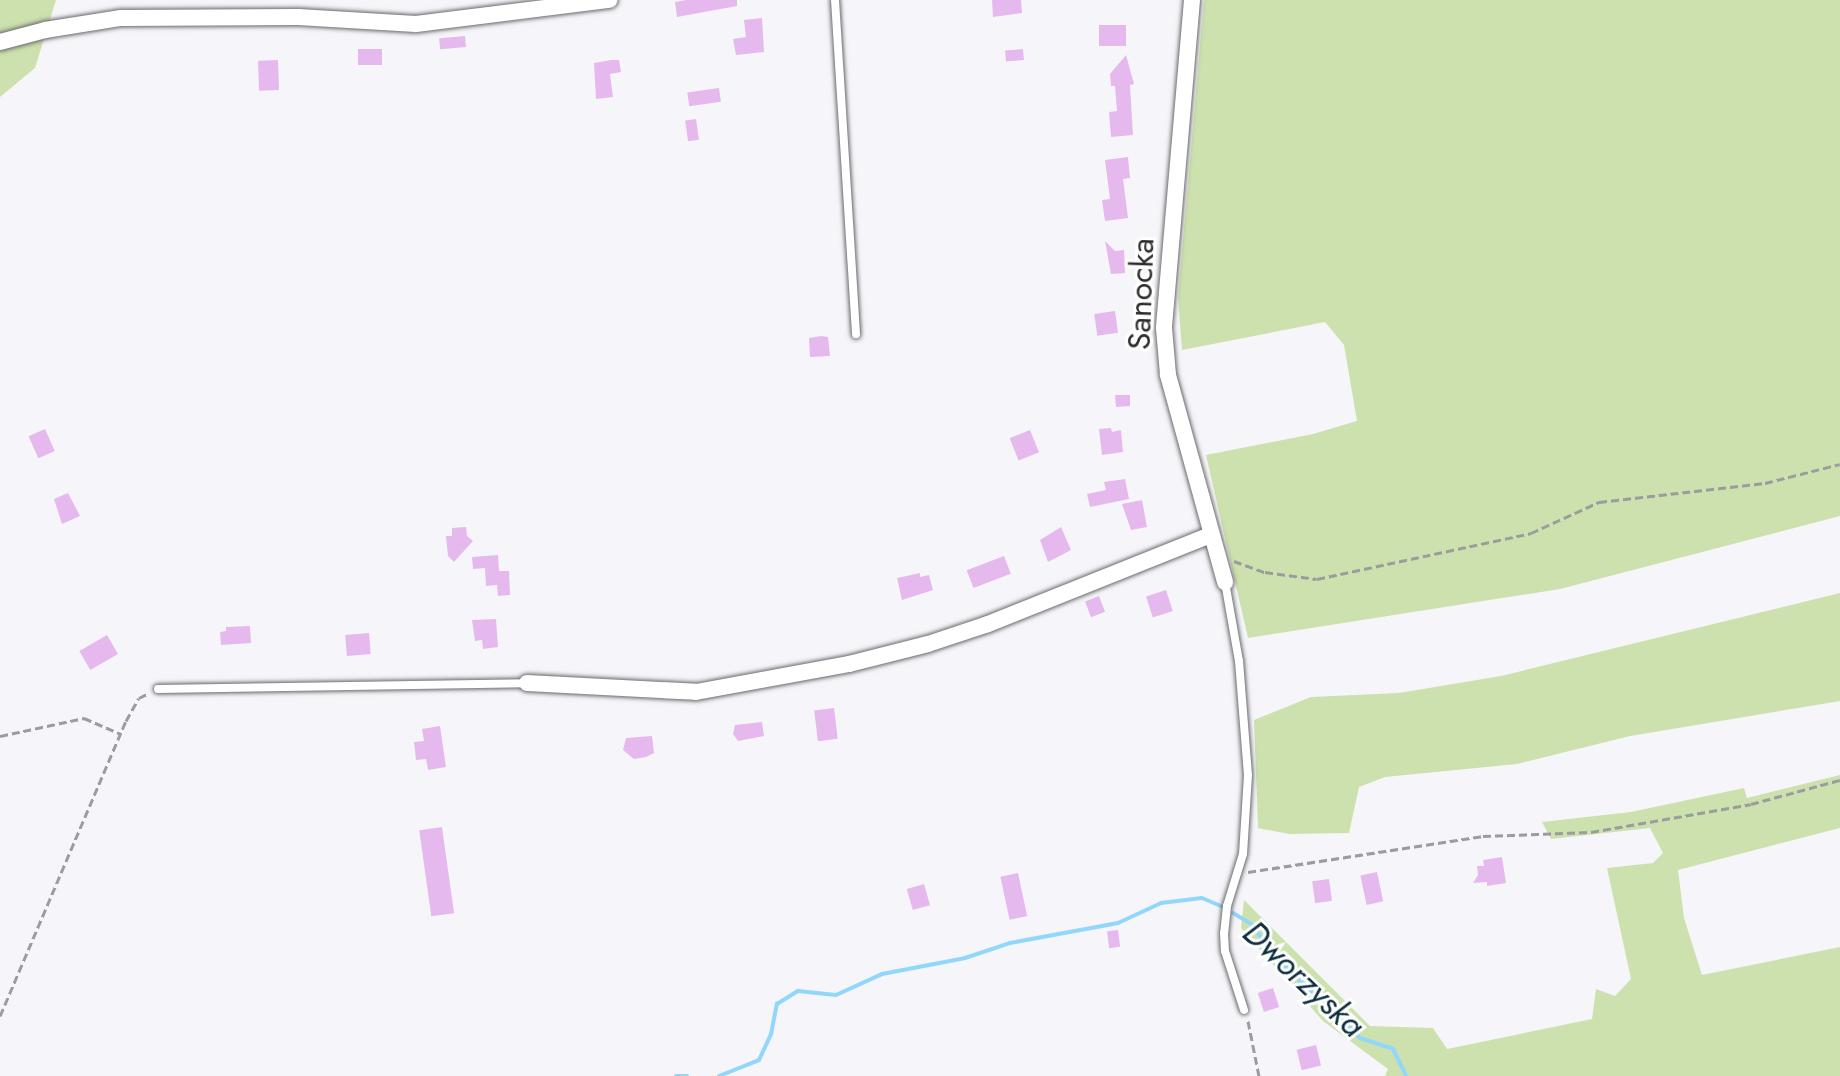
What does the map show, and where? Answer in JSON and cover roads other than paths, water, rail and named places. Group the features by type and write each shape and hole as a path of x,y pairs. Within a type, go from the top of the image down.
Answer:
{"street":[{"path":"0,42 45,30 121,18 298,17 416,24 610,0"},
{"name":"Sanocka","path":"1192,0 1164,328 1168,375 1225,582"},
{"path":"527,683 696,692 864,660 988,624 1210,535"}],"lane":[{"path":"835,0 856,334"},
{"path":"1225,582 1238,646 1248,775 1246,831 1240,873 1227,906 1224,933 1225,951 1244,1010"},
{"path":"158,689 527,683"}],"waterway":[{"path":"719,1076 759,1060 771,1034 777,1004 798,991 836,995 882,974 965,958 1010,943 1118,923 1161,903 1202,898 1223,907"},
{"name":"Dworzyska","path":"1233,913 1253,925 1270,952 1360,1038 1393,1049 1406,1076"},
{"path":"676,1076 687,1076"}]}
